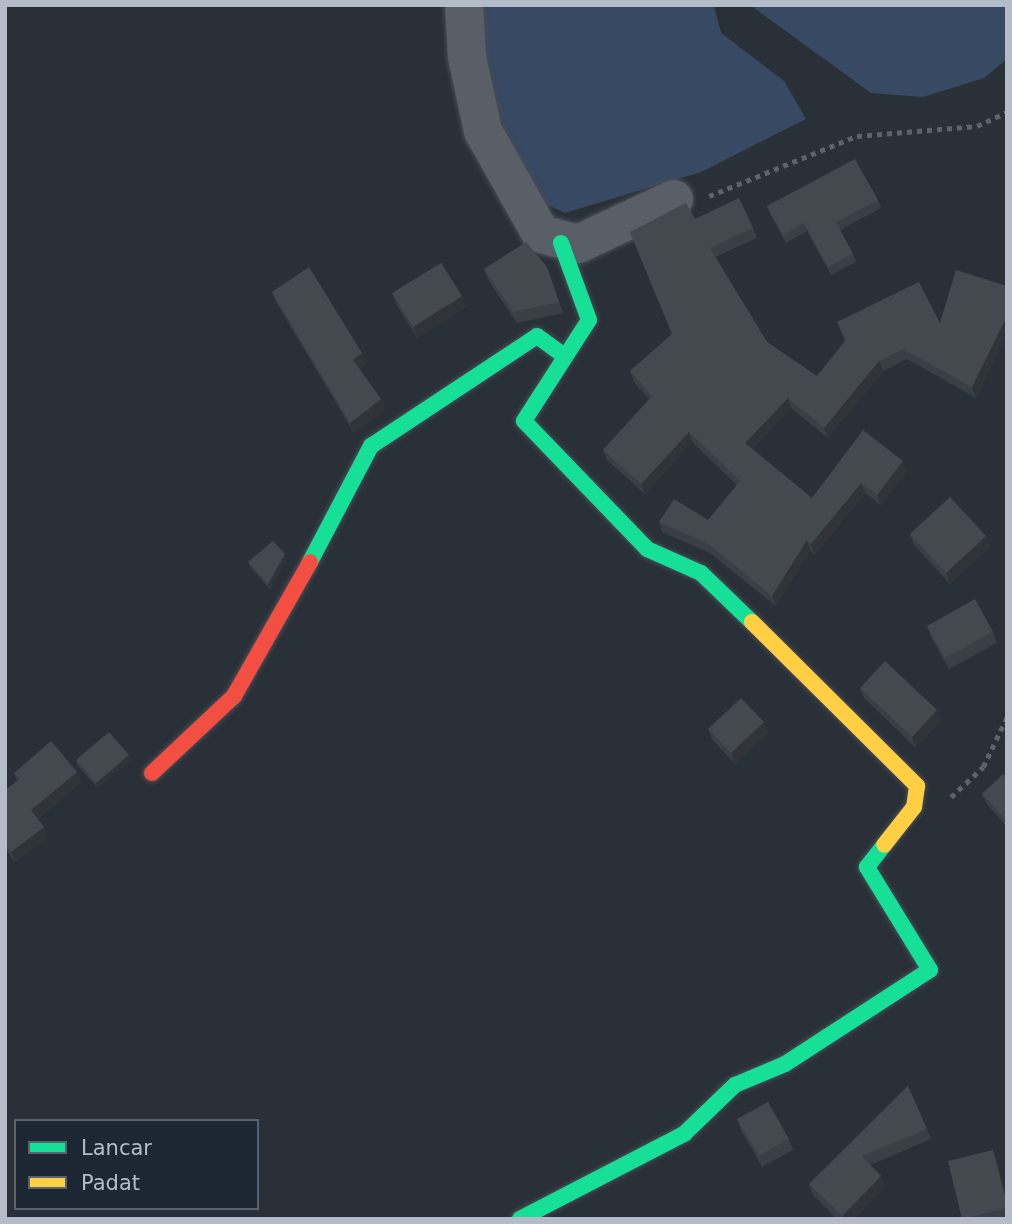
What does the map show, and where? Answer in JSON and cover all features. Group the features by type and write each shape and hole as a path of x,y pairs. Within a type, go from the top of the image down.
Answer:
{"street":[{"path":"464,5 467,57 483,131 525,216 541,234 561,243 578,244 674,199"},
{"path":"520,1219 541,1203 684,1134 735,1085 785,1064 930,970 929,960 867,867 914,807 917,786 905,768 780,644 701,573 648,549 528,428 525,414 589,320 561,243"},
{"path":"152,773 234,696 256,664 371,446 537,336 565,356"}],"path":[{"path":"674,199 751,184 857,136 977,126 1007,112"},
{"path":"914,807 962,793 1007,717"}],"water":[{"path":"485,5 714,6 721,33 784,81 806,119 701,172 565,213 533,198 488,92 475,15"},
{"path":"750,5 1007,5 1007,59 984,78 923,97 871,93"}],"building":[{"path":"855,159 878,200 836,222 853,254 828,267 804,223 783,235 767,206"},
{"path":"739,198 753,228 710,248 767,342 817,376 846,340 837,322 919,282 940,323 956,270 1007,286 1007,316 972,387 903,349 879,361 824,428 788,398 745,443 812,498 863,430 903,461 877,495 861,483 811,544 807,540 772,596 707,543 659,522 674,499 708,520 740,481 689,432 641,484 603,450 652,396 630,371 672,334 630,232 686,203 695,219"},
{"path":"526,242 547,267 559,302 513,312 484,269"},
{"path":"441,263 462,296 413,327 392,293"},
{"path":"309,267 362,353 353,360 381,399 350,423 272,292"},
{"path":"950,497 986,536 946,573 910,534"},
{"path":"273,541 285,554 268,584 248,562"},
{"path":"975,599 993,632 945,658 927,626"},
{"path":"885,661 937,710 912,737 860,688"},
{"path":"741,698 764,722 731,753 708,729"},
{"path":"109,732 129,755 96,783 76,760"},
{"path":"51,741 77,772 31,810 44,827 11,852 5,844 5,790 20,779 14,773"},
{"path":"1003,774 1007,777 1007,822 982,794"},
{"path":"908,1086 927,1129 862,1156 881,1176 842,1216 809,1184"},
{"path":"768,1102 789,1139 759,1156 737,1119"},
{"path":"993,1150 1007,1208 962,1219 948,1161"}],"traffic: fast":[{"path":"561,243 589,320 524,421 647,549 701,573 752,622"},
{"path":"310,562 371,446 537,336 565,356"},
{"path":"520,1219 684,1134 735,1085 785,1064 930,970 867,867 884,845"}],"traffic: slow":[{"path":"752,622 917,786 914,807 884,845"}],"traffic: jam":[{"path":"152,773 234,696 310,562"}]}
